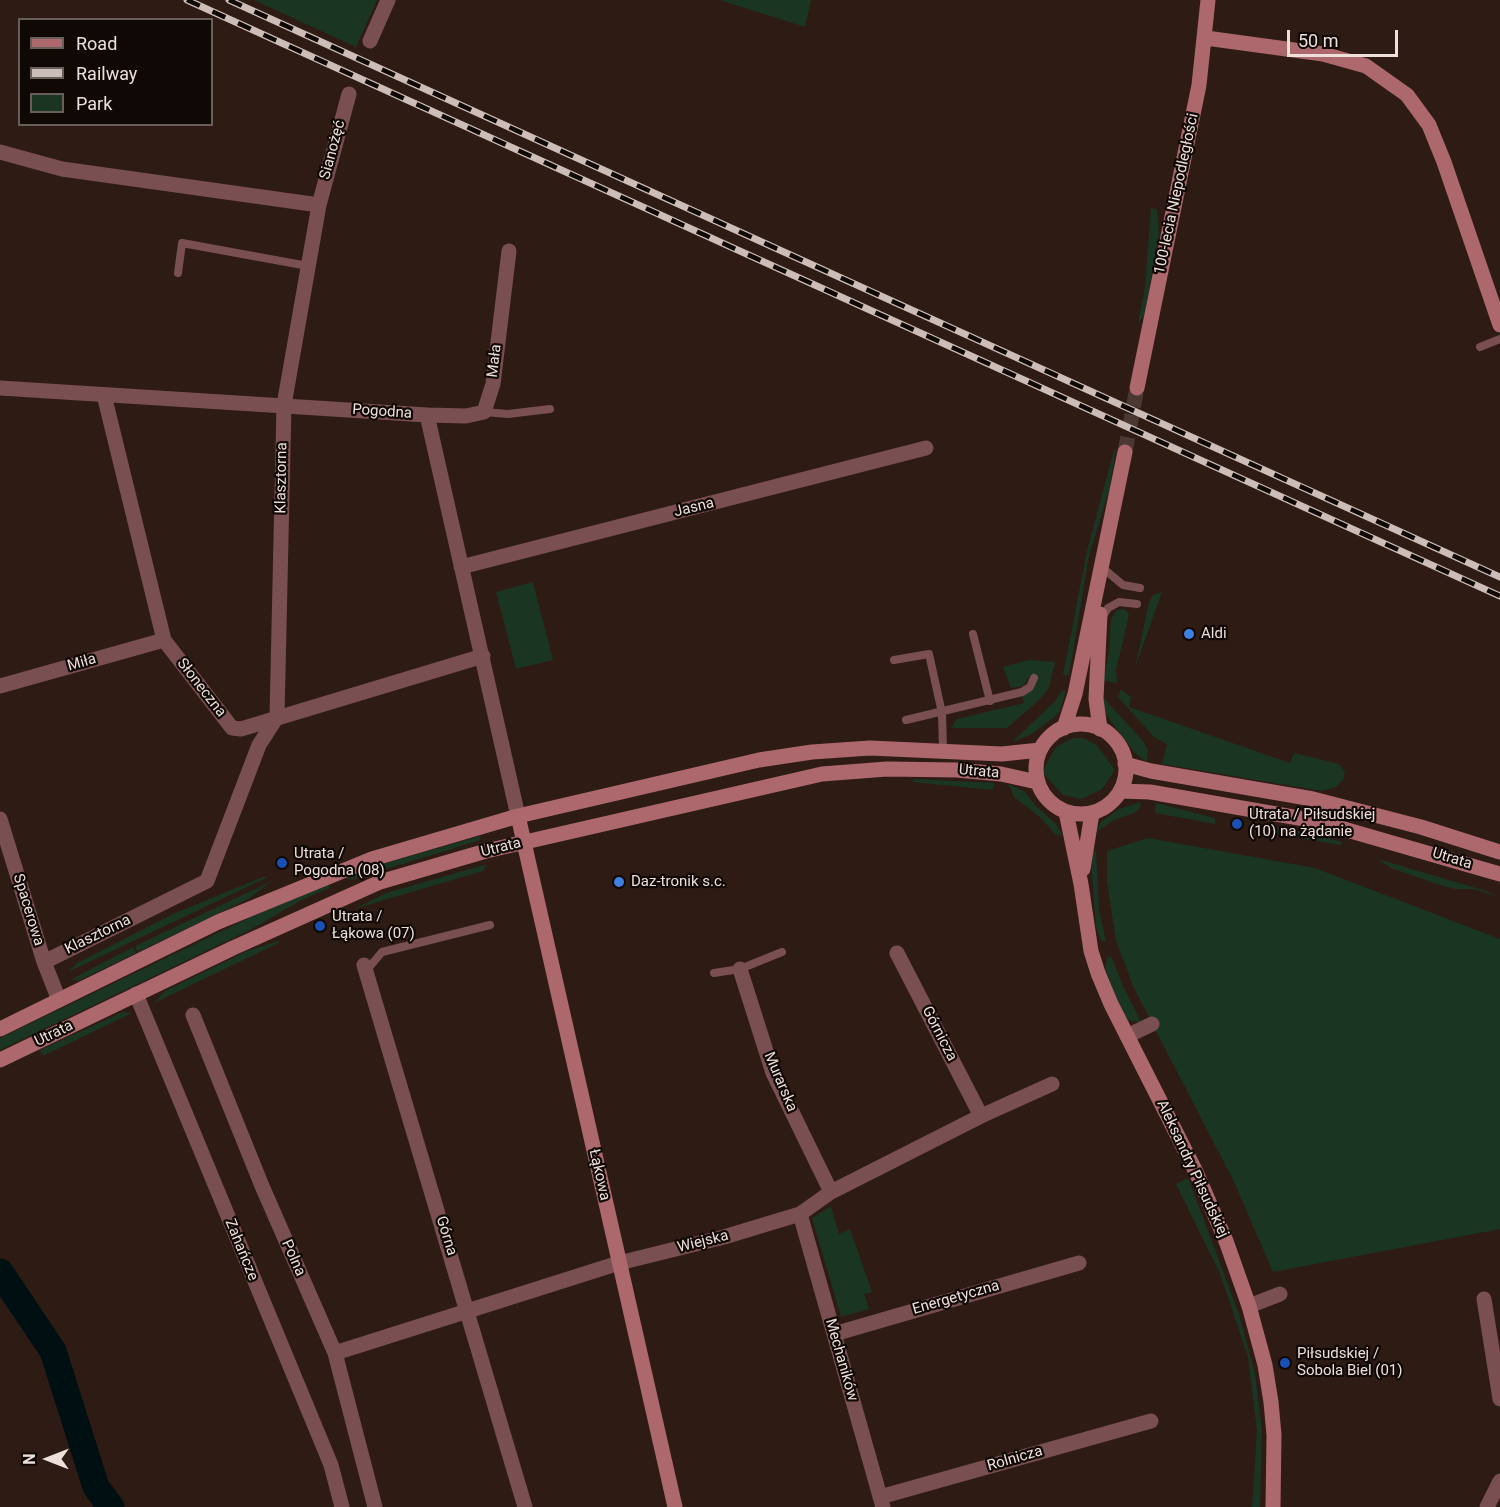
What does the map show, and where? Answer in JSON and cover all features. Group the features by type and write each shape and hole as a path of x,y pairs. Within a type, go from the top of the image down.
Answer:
{"main road":[{"name":"100-lecia Niepodległości","path":"1137,388 1197,96 1206,38 1208,0"},
{"path":"1206,38 1323,54 1366,66 1407,95 1429,125 1444,162 1500,325"},
{"path":"1064,728 1075,694 1125,452"},
{"path":"1100,729 1095,699 1106,548"},
{"path":"1080,724 1100,729 1116,741 1125,764 1120,791 1104,808 1092,813 1066,812 1053,805 1043,795 1037,782 1036,760 1040,750 1047,739 1064,728 1080,724"},
{"name":"Utrata","path":"0,1029 218,922 372,859 518,816 788,755 870,748 1002,754 1040,750"},
{"name":"Utrata","path":"1125,764 1151,771 1313,799 1421,827 1500,852"},
{"name":"Utrata","path":"0,1060 136,994 380,882 524,842 822,774 887,769 957,770 1000,774 1037,782"},
{"name":"Utrata","path":"1120,791 1150,792 1316,821 1500,874"},
{"name":"Aleksandry Piłsudskiej","path":"1066,812 1082,884 1091,951 1111,1004 1196,1172 1226,1241 1250,1306 1265,1365 1271,1402 1274,1435 1273,1507"},
{"name":"Aleksandry Piłsudskiej","path":"1082,884 1092,813"},
{"name":"Łąkowa","path":"518,816 675,1507"}],"street":[{"path":"370,41 388,0"},
{"name":"Sianożęć","path":"319,205 349,94"},
{"path":"0,152 62,170 319,205"},
{"name":"Klasztorna","path":"44,962 207,881 259,745 277,717 284,405 319,205"},
{"name":"Mała","path":"484,412 492,384 509,250"},
{"name":"Pogodna","path":"0,388 427,415 518,816"},
{"name":"Słoneczna","path":"104,395 164,640 232,728 241,729 483,656"},
{"path":"427,415 466,416 484,412"},
{"name":"Jasna","path":"461,567 926,448"},
{"name":"Miła","path":"0,686 164,640"},
{"name":"Spacerowa","path":"0,819 44,962 59,1000"},
{"name":"Górnicza","path":"897,953 981,1116"},
{"name":"Górna","path":"365,968 525,1507"},
{"name":"Murarska","path":"740,969 773,1073 831,1192"},
{"name":"Zahańcze","path":"136,994 331,1465 342,1507"},
{"name":"Polna","path":"193,1015 262,1186 335,1353 375,1507"},
{"path":"1127,1036 1152,1024"},
{"name":"Wiejska","path":"335,1353 619,1263 724,1237 800,1214 831,1192 981,1116 1052,1084"},
{"name":"Mechaników","path":"800,1214 881,1502"},
{"name":"Energetyczna","path":"834,1334 1079,1263"},
{"path":"1250,1306 1280,1294"},
{"path":"1484,1299 1500,1399"},
{"name":"Rolnicza","path":"881,1502 1150,1421"},
{"path":"1487,1507 1500,1481"}],"lane":[{"path":"178,273 182,243 308,266"},
{"path":"1480,346 1500,339"},
{"path":"484,412 508,414 550,409"},
{"path":"1104,569 1123,585 1140,588"},
{"path":"1099,623 1108,608 1119,602 1137,604"},
{"path":"973,634 990,701"},
{"path":"894,660 929,654 942,713 943,750"},
{"path":"906,720 990,701 1027,689 1034,678"},
{"path":"365,968 382,952 490,925"},
{"path":"714,973 740,969 782,952"}],"green space":[{"path":"254,0 377,0 356,47"},
{"path":"720,0 811,0 805,27"},
{"path":"1151,208 1157,209 1159,235 1144,316 1138,323 1145,287"},
{"path":"1114,450 1116,450 1109,490 1089,556 1069,675 1063,675 1087,551"},
{"path":"533,582 553,660 516,669 496,592"},
{"path":"1162,592 1135,668 1149,602 1153,595"},
{"path":"1125,609 1129,615 1116,670 1117,683 1102,680 1109,652 1111,619 1117,610"},
{"path":"1029,660 1055,662 1049,688 1037,702 1007,728 951,728 957,719 1024,703 1022,696 1033,690 1038,678 1029,677 1023,686 1011,688 1003,667"},
{"path":"1121,689 1131,697 1129,707 1290,763 1294,753 1339,764 1345,772 1343,780 1336,787 1322,791 1162,764 1167,744 1154,737 1118,697"},
{"path":"1066,690 1060,711 1053,718 1032,734 1012,742 1054,702 1062,691"},
{"path":"1101,695 1143,741 1148,749 1147,762 1134,752 1110,720 1105,712"},
{"path":"1073,738 1083,738 1097,745 1115,770 1102,789 1082,799 1063,795 1042,772 1056,747"},
{"path":"915,779 994,783 993,790 912,782"},
{"path":"1008,784 1024,791 1035,805 1056,824 1063,836 1055,834 1041,818 1014,797"},
{"path":"1141,802 1140,808 1134,813 1114,820 1094,834 1101,822 1119,809"},
{"path":"1156,803 1215,818 1215,824 1155,813"},
{"path":"1260,825 1290,829 1342,842 1340,845 1259,831"},
{"path":"480,836 481,840 350,880 347,878 386,863"},
{"path":"1148,838 1315,868 1500,939 1500,1229 1273,1272 1234,1182 1134,988 1116,941 1107,882 1107,851"},
{"path":"1090,850 1096,852 1099,909 1106,942 1101,941 1096,927"},
{"path":"1378,859 1500,897 1473,889 1455,889 1440,885 1391,868"},
{"path":"487,864 483,871 354,909 386,893"},
{"path":"265,876 266,878 68,972 77,963 173,914"},
{"path":"272,881 248,899 138,952 135,946"},
{"path":"329,884 329,888 300,901 250,930 0,1050 0,1038 253,916"},
{"path":"279,941 154,1003 165,991 247,951"},
{"path":"133,947 136,953 78,981 72,979"},
{"path":"1111,956 1141,1022 1129,1021 1124,1016 1105,969 1107,958"},
{"path":"123,1012 132,1013 43,1056 40,1050"},
{"path":"1188,1178 1238,1311 1255,1373 1262,1431 1260,1507 1252,1507 1257,1431 1248,1357 1220,1274 1176,1184"},
{"path":"831,1206 839,1234 850,1229 872,1292 864,1294 869,1309 841,1317 812,1218"}],"waterway":[{"path":"0,1272 53,1351 96,1487 111,1507"}],"tunnel":[{"path":"1125,452 1137,388"}],"railway":[{"path":"187,0 1500,596"},
{"path":"229,0 1500,577"}],"place":[{"name":"Aldi","path":"1189,634"},
{"name":"Utrata / Piłsudskiej (10) na żądanie","path":"1237,824"},
{"name":"Utrata / Pogodna (08)","path":"282,863"},
{"name":"Daz-tronik s.c.","path":"619,882"},
{"name":"Utrata / Łąkowa (07)","path":"320,926"},
{"name":"Piłsudskiej / Sobola Biel (01)","path":"1285,1363"}]}
